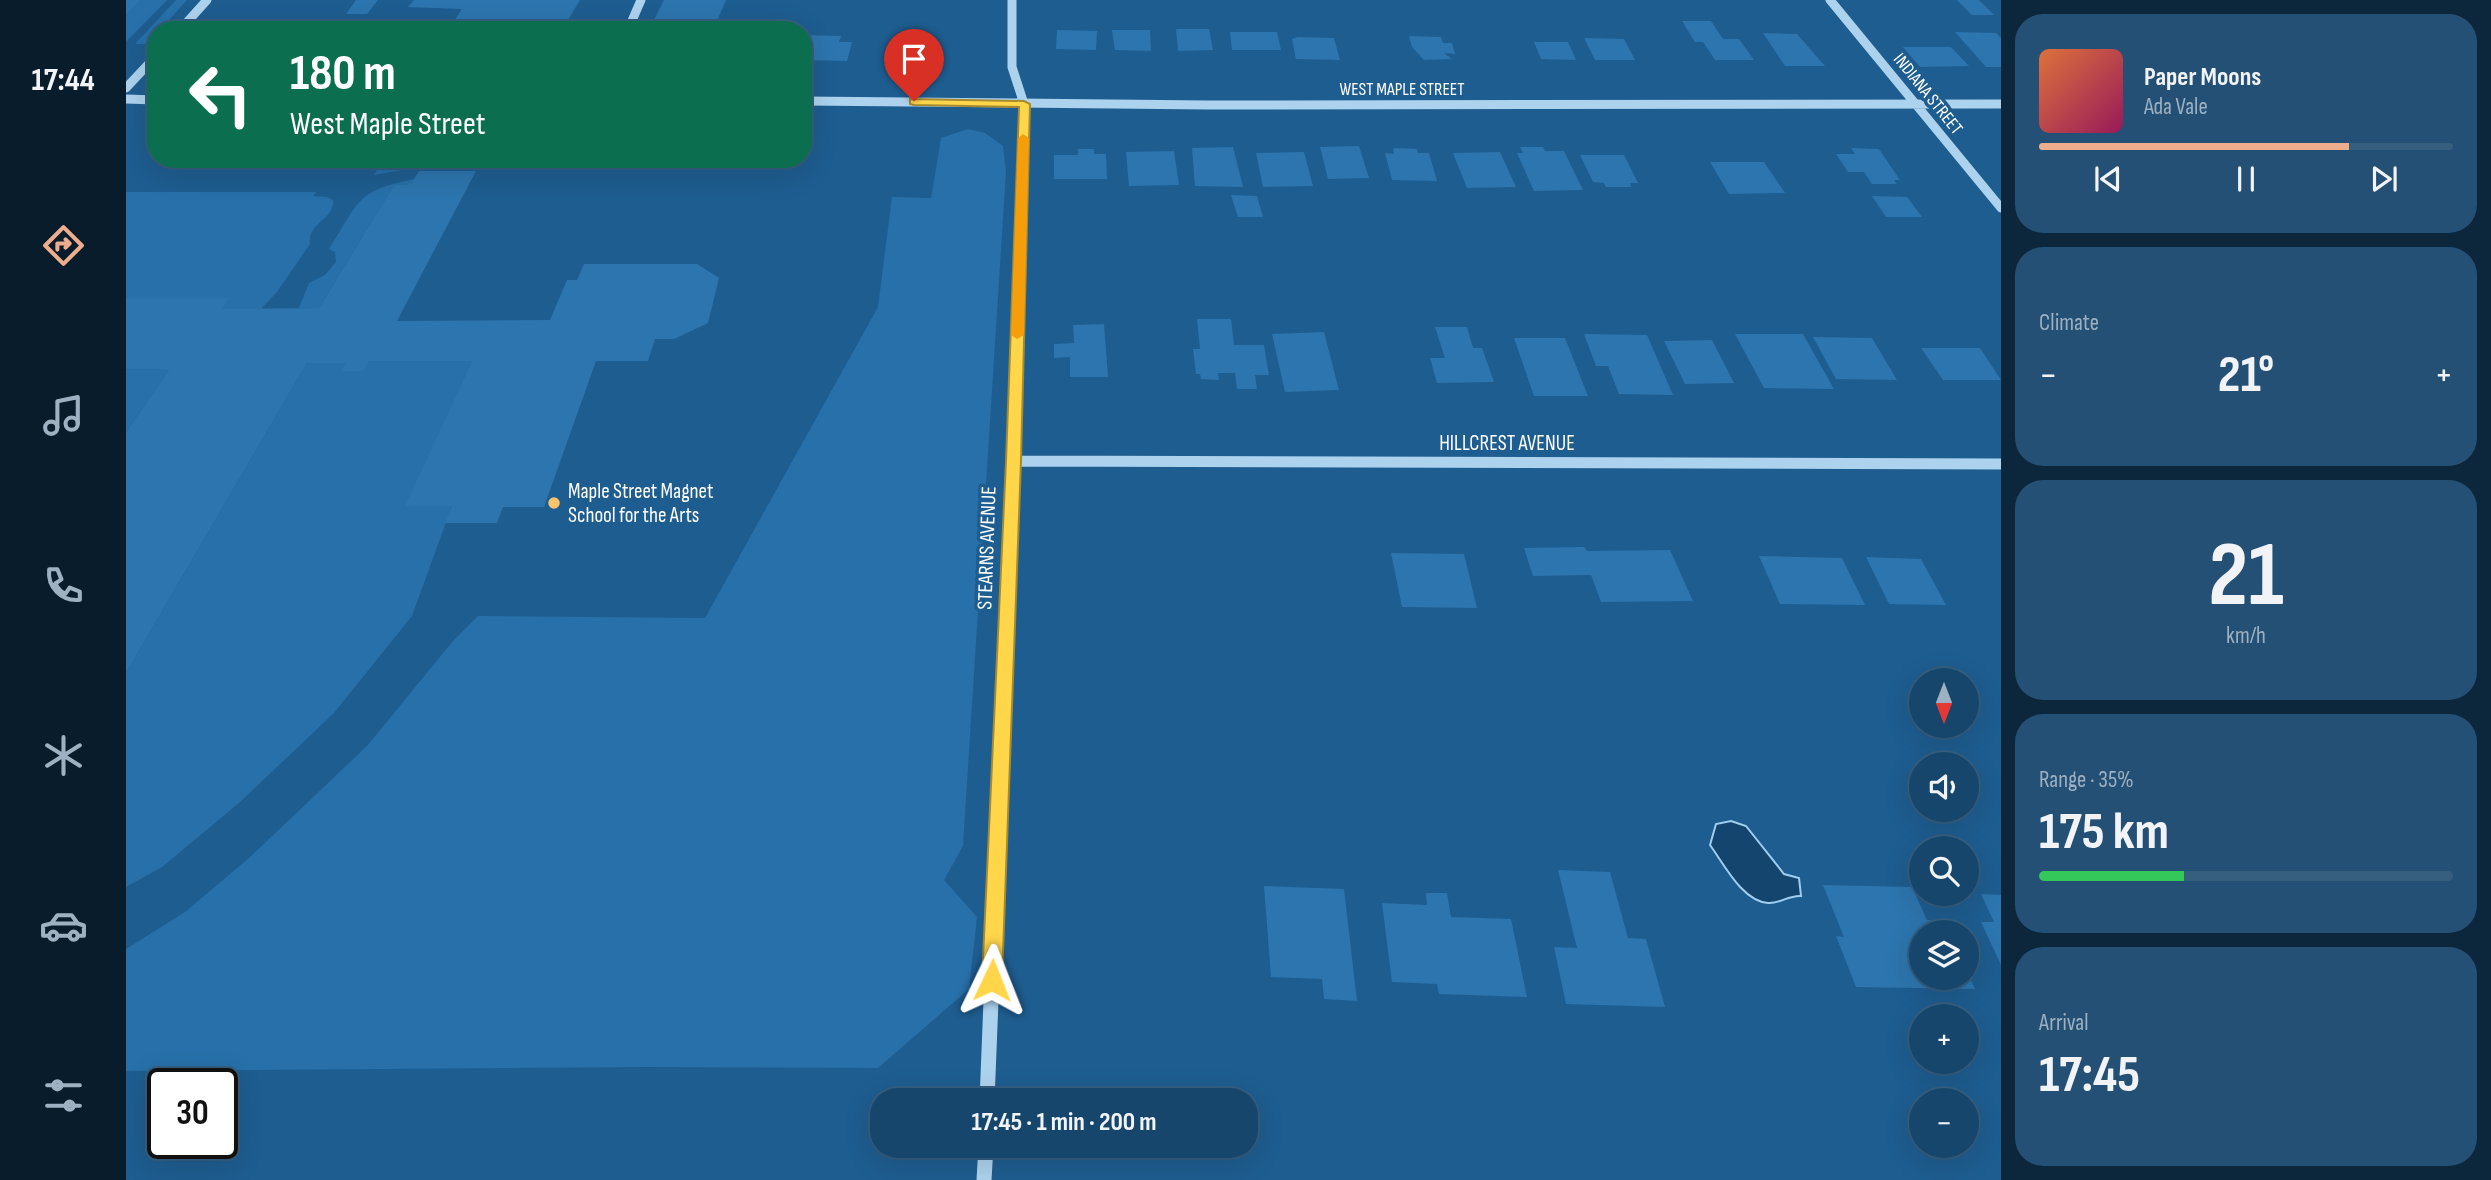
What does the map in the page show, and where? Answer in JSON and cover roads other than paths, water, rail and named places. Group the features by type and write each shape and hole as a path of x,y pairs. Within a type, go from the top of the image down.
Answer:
{"street":[{"path":"188,21 207,0"},
{"path":"632,21 641,0"},
{"name":"STEARNS AVENUE","path":"988,1088 1013,461 1024,104 1015,87 1010,42 1012,0"},
{"name":"INDIANA STREET","path":"1830,0 2001,208"},
{"path":"126,88 147,66"},
{"path":"126,99 147,100"},
{"name":"WEST MAPLE STREET","path":"812,101 1024,104 2001,104"},
{"name":"HILLCREST AVENUE","path":"1013,461 2001,464"},
{"path":"984,1180 985,1158"}],"place":[{"name":"Maple Street Magnet School for the Arts","path":"554,503"}]}
